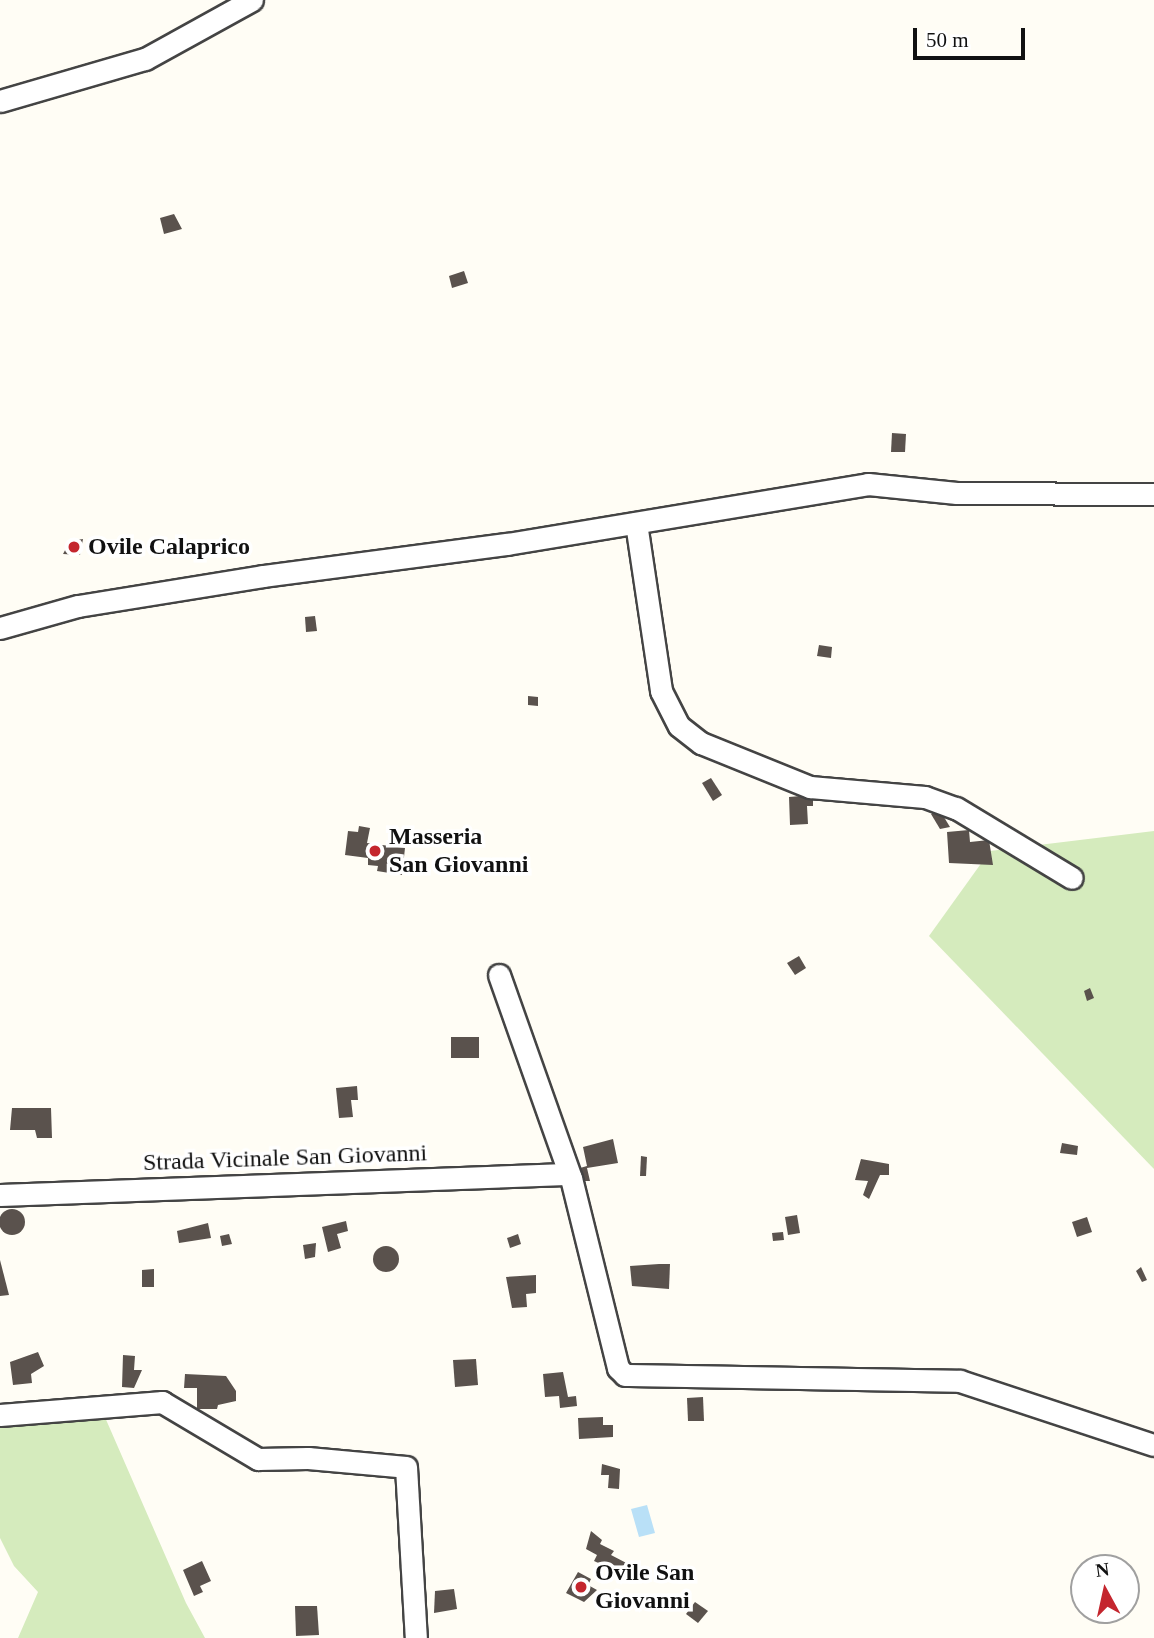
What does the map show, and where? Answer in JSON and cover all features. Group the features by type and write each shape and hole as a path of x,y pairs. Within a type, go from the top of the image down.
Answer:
{"street":[{"path":"0,101 145,59 252,0"},
{"path":"0,628 78,606 263,576 636,523 868,484 957,493 1154,494"},
{"path":"636,523 662,691 679,726 701,743 810,787 837,792 874,790 935,800 1072,878"},
{"path":"499,975 571,1178 618,1368 625,1375 960,1381 1154,1445"},
{"name":"Strada Vicinale San Giovanni","path":"0,1195 566,1174 571,1178"},
{"path":"0,1415 162,1402 258,1459 308,1458 406,1467 416,1638"}],"green space":[{"path":"1154,831 1154,1169 929,936 990,851"},
{"path":"104,1415 186,1603 205,1638 18,1638 38,1592 14,1566 0,1538 0,1424"}],"water":[{"path":"647,1505 655,1533 639,1537 631,1509"}],"building":[{"path":"174,214 182,229 164,234 160,218"},
{"path":"464,271 468,283 452,288 449,276"},
{"path":"892,433 906,434 905,452 891,452"},
{"name":"Ovile Calaprico","path":"83,539 80,555 63,554 70,541"},
{"path":"315,616 317,631 306,632 305,617"},
{"path":"819,645 832,647 831,658 817,656"},
{"path":"528,696 538,697 538,706 528,705"},
{"path":"711,778 722,795 713,801 702,783"},
{"path":"813,795 813,806 807,806 808,824 790,825 789,797"},
{"path":"939,809 950,827 940,829 931,814"},
{"name":"Masseria San Giovanni","path":"359,826 370,828 367,843 405,848 402,875 377,871 378,866 368,865 368,858 345,855 348,831 358,832"},
{"path":"969,830 970,842 989,840 993,865 949,863 947,832"},
{"path":"799,956 806,968 795,975 787,963"},
{"path":"1090,988 1094,998 1087,1001 1084,991"},
{"path":"451,1037 479,1037 479,1058 451,1058"},
{"path":"357,1086 358,1100 351,1100 353,1117 339,1118 336,1088"},
{"path":"12,1108 51,1108 52,1138 37,1138 35,1130 10,1130"},
{"path":"613,1139 618,1163 587,1168 590,1181 580,1181 580,1168 587,1166 583,1147"},
{"path":"1062,1143 1078,1146 1077,1155 1060,1153"},
{"path":"641,1156 647,1157 646,1176 640,1176"},
{"path":"861,1159 889,1164 889,1175 880,1175 869,1199 863,1195 868,1181 855,1180"},
{"path":"12,1209 21,1213 25,1222 21,1231 12,1235 3,1231 -1,1222 3,1213"},
{"path":"797,1215 800,1233 788,1235 785,1217"},
{"path":"1087,1217 1092,1232 1077,1237 1072,1222"},
{"path":"346,1221 348,1231 337,1234 341,1248 328,1252 322,1227"},
{"path":"208,1223 211,1238 179,1243 177,1231"},
{"path":"783,1232 784,1240 773,1241 772,1233"},
{"path":"229,1234 232,1244 222,1246 220,1236"},
{"path":"518,1234 521,1244 510,1248 507,1238"},
{"path":"316,1243 315,1257 305,1259 303,1245"},
{"path":"386,1246 395,1250 399,1259 395,1268 386,1272 377,1268 373,1259 377,1250"},
{"path":"0,1260 9,1295 0,1296"},
{"path":"670,1264 669,1289 632,1286 630,1266"},
{"path":"1141,1267 1147,1280 1142,1282 1136,1271"},
{"path":"154,1269 154,1287 142,1287 142,1270"},
{"path":"536,1275 536,1293 526,1294 527,1307 512,1308 506,1277"},
{"path":"38,1352 44,1366 31,1374 32,1383 13,1385 10,1362"},
{"path":"123,1355 135,1356 134,1370 142,1370 134,1388 122,1387"},
{"path":"476,1359 478,1385 455,1387 453,1360"},
{"path":"563,1372 568,1397 576,1396 577,1406 560,1408 559,1396 545,1397 543,1374"},
{"path":"185,1374 226,1376 236,1391 236,1401 218,1405 217,1409 197,1409 197,1388 184,1388"},
{"path":"703,1397 704,1421 688,1421 687,1398"},
{"path":"603,1417 603,1425 613,1425 613,1437 579,1439 578,1418"},
{"path":"602,1464 620,1469 619,1489 608,1488 609,1475 601,1475"},
{"path":"591,1531 602,1540 600,1544 614,1551 611,1555 634,1567 620,1573 594,1561 597,1555 586,1549"},
{"path":"202,1561 211,1581 200,1586 203,1592 194,1596 183,1570"},
{"name":"Ovile San Giovanni","path":"578,1572 591,1579 588,1585 597,1590 584,1602 566,1593"},
{"path":"454,1589 457,1609 434,1613 435,1591"},
{"path":"695,1602 708,1611 698,1623 686,1614"},
{"path":"295,1606 317,1606 319,1635 296,1636"}],"place":[{"name":"Ovile Calaprico","path":"74,547"},
{"name":"Masseria San Giovanni","path":"375,851"},
{"name":"Ovile San Giovanni","path":"581,1587"}]}
